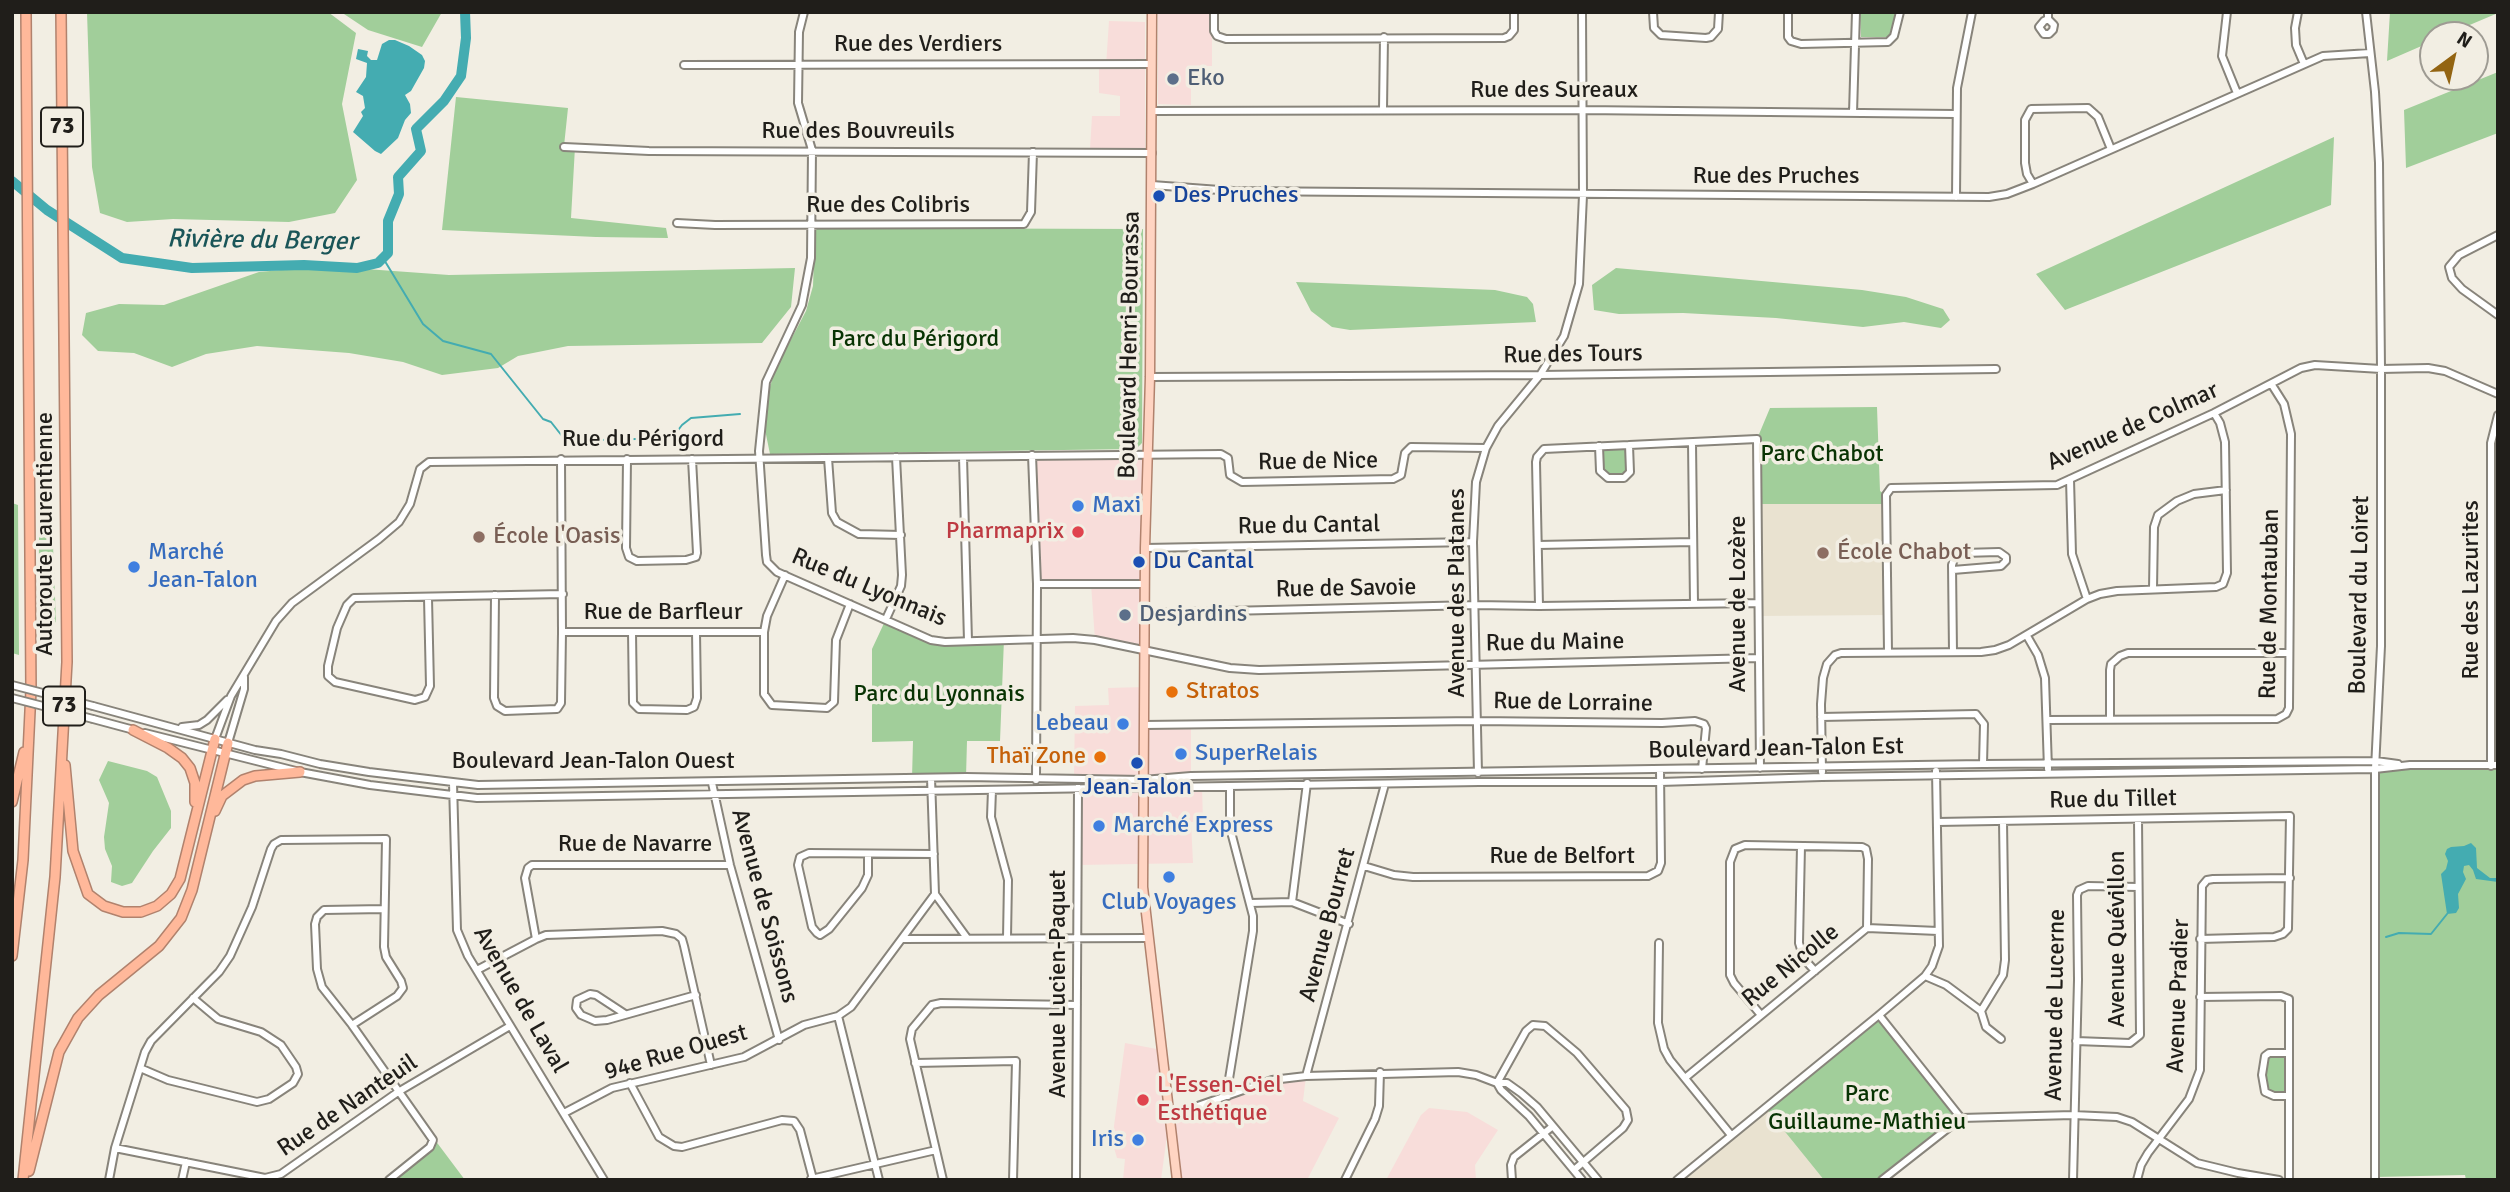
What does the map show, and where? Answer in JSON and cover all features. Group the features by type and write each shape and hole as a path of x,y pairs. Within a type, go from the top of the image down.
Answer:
{"highway":[{"name":"Autoroute Laurentienne","path":"12,956 23,860 31,690 26,12"},
{"name":"Autoroute Laurentienne","path":"25,1180 55,877 67,662 61,12"},
{"path":"12,802 29,730"},
{"path":"133,730 168,748 190,768 195,783 194,818"},
{"path":"62,739 73,851 79,874 88,894 104,906 123,912 141,912 157,906 171,894 180,878 215,739"},
{"path":"25,1180 59,1052 78,1018 99,995 159,946 181,918 191,890 228,743"},
{"path":"206,832 222,796 243,780 255,776 300,772"}],"main road":[{"name":"Boulevard Henri-Bourassa","path":"1152,12 1143,887 1175,1179"}],"street":[{"name":"Rue du Lyonnais","path":"804,12 799,32 798,103 813,150 811,258 808,283 793,328 766,382 760,428 759,459 766,555 771,567 931,640 945,642 1073,638 1144,650"},
{"path":"1214,12 1214,31 1222,38 1504,38 1514,30 1514,12"},
{"name":"Avenue des Platanes","path":"1479,782 1473,542 1476,481 1486,448 1498,426 1539,375 1564,336 1573,309 1581,261 1583,195 1582,12"},
{"path":"1653,12 1654,28 1661,35 1706,38 1715,34 1718,29 1718,12"},
{"path":"1788,12 1788,37 1795,43 1856,44 1891,40 1900,12"},
{"path":"1853,113 1856,12"},
{"path":"1956,197 1959,67 1972,12"},
{"path":"2227,12 2222,56 2238,93"},
{"path":"2298,12 2296,45 2304,64"},
{"name":"Boulevard du Loiret","path":"2365,12 2375,92 2379,163 2381,369 2381,646 2375,769 2375,1180"},
{"path":"1383,109 1384,37"},
{"name":"Rue des Pruches","path":"1152,185 1233,191 1989,197 2007,194 2033,184 2323,56 2370,53"},
{"name":"Rue des Verdiers","path":"684,65 1152,64"},
{"path":"2033,184 2025,163 2025,120 2031,109 2088,107 2098,117 2111,149"},
{"name":"Rue des Sureaux","path":"1152,111 1383,109 1956,114"},
{"name":"Rue des Bouvreuils","path":"564,147 649,151 1152,153"},
{"name":"Rue des Colibris","path":"677,223 1024,224 1031,212 1032,152"},
{"path":"2498,235 2459,255 2449,267 2452,278 2462,289 2498,315"},
{"name":"Avenue de Colmar","path":"1888,652 1886,495 1897,487 2057,485 2214,413 2301,368 2315,365 2381,369 2428,368 2445,371 2498,394"},
{"name":"Rue des Tours","path":"1150,377 1996,369"},
{"name":"Rue de Montauban","path":"2048,720 2282,718 2289,708 2291,434 2284,404 2272,384"},
{"path":"1822,777 1823,678 1831,657 1841,653 1995,650 2027,636 2087,599 2117,591 2216,587 2223,584 2227,573 2225,442 2214,413"},
{"name":"Rue des Lazurites","path":"2495,765 2491,443 2498,415"},
{"name":"Avenue de Lozère","path":"1692,443 1757,439 1760,768"},
{"path":"1539,606 1537,457 1544,449 1692,443 1694,604"},
{"path":"1599,446 1600,471 1608,478 1627,476 1630,467 1629,445"},
{"name":"Rue de Nice","path":"1149,454 1221,454 1228,458 1230,475 1242,482 1393,480 1401,475 1405,453 1411,447 1486,448"},
{"name":"Rue du Périgord","path":"215,739 231,696 276,621 292,603 399,522 410,504 420,469 429,462 1149,454"},
{"path":"1032,456 1037,584 1036,780"},
{"path":"886,619 901,586 896,457"},
{"path":"963,457 968,641"},
{"path":"828,458 834,519 859,534 901,535"},
{"path":"495,596 494,698 500,710 559,707 563,594 561,459"},
{"path":"627,459 626,548 629,557 637,561 686,560 698,553 692,459"},
{"path":"2070,479 2072,554 2087,599"},
{"path":"2153,589 2154,527 2158,515 2177,501 2194,494 2226,489"},
{"name":"Rue du Cantal","path":"1145,548 1473,542"},
{"path":"1538,545 1693,542"},
{"path":"1953,570 2001,566 2006,557 1999,552 1963,552 1954,559 1953,570 1953,652"},
{"path":"785,575 767,616 764,632 764,694 769,702 777,707 827,708 835,698 836,640 850,604"},
{"path":"1037,584 1145,584"},
{"path":"428,598 430,686 425,697 415,700 335,682 328,676 337,628 350,601 360,598 563,594"},
{"name":"Rue de Savoie","path":"1145,613 1475,604 1539,606 1758,603"},
{"name":"Rue de Barfleur","path":"562,632 764,632"},
{"path":"632,632 633,704 639,709 687,709 694,706 697,698 696,632"},
{"path":"2027,636 2042,666 2047,692 2048,774"},
{"name":"Rue du Maine","path":"1144,650 1230,668 1259,670 1759,658"},
{"path":"2110,719 2110,670 2120,656 2129,653 2288,653"},
{"name":"Rue du Périgord","path":"228,743 244,689 244,675"},
{"name":"Boulevard Jean-Talon Ouest","path":"12,685 228,743 329,765 453,783 712,783 931,778 1143,784"},
{"path":"178,728 199,725 208,720 231,696"},
{"name":"Boulevard Jean-Talon Ouest","path":"12,698 300,772 477,798 992,790 1143,784"},
{"path":"1821,717 1971,713 1980,716 1984,724 1983,764"},
{"name":"Rue de Lorraine","path":"1144,725 1477,721 1700,722 1706,728 1702,769"},
{"name":"Boulevard Jean-Talon Est","path":"1143,784 1191,776 1308,774 1983,764 2376,761 2410,765"},
{"name":"Boulevard Jean-Talon Est","path":"1143,784 1230,787 1479,782 1660,782 2495,765"},
{"path":"1677,1180 1879,1015 1925,975 1937,956 1936,766"},
{"name":"Rue de Belfort","path":"1364,866 1394,875 1413,877 1648,876 1658,871 1661,863 1660,770"},
{"path":"1292,902 1308,774"},
{"path":"931,778 935,894 967,938"},
{"name":"Avenue de Laval","path":"453,783 457,930 468,956 604,1180"},
{"name":"Avenue de Soissons","path":"712,783 730,865 779,1040"},
{"name":"Avenue Bourret","path":"1306,1076 1385,784"},
{"path":"1228,1096 1253,931 1250,903 1230,828 1230,787"},
{"name":"Avenue Lucien-Paquet","path":"1076,1180 1078,788"},
{"path":"992,790 992,817 1008,880 1007,938"},
{"name":"Rue du Tillet","path":"1937,822 2290,816 2290,878"},
{"name":"Avenue Quévillon","path":"2076,1041 2130,1043 2140,1035 2138,819"},
{"path":"1981,1011 2005,967 2003,821"},
{"path":"108,1180 115,1147 140,1068 152,1041 219,972 240,937 274,844 289,839 386,839 384,947 386,957 403,988 397,996 352,1025"},
{"path":"1801,845 1799,943 1804,959 1815,971"},
{"path":"1761,1016 1730,975 1731,854 1739,846 1857,846 1866,849 1867,928"},
{"path":"868,854 868,875 862,888 829,929 820,935 812,927 798,864 800,857 809,853 934,854"},
{"name":"Rue de Navarre","path":"536,939 525,878 532,865 730,865"},
{"path":"2200,939 2274,937 2283,934 2289,924 2290,878"},
{"name":"Avenue Pradier","path":"2137,1180 2141,1165 2189,1099 2200,1070 2200,892 2207,880 2290,878"},
{"name":"Avenue de Lucerne","path":"2073,1180 2077,895 2079,890 2088,886 2138,887"},
{"path":"879,1180 838,1016 851,1007 935,894"},
{"path":"1250,903 1292,902 1349,924"},
{"path":"384,909 324,910 317,917 315,924 318,979 433,1140 430,1147 389,1180"},
{"name":"Rue Nicolle","path":"1685,1078 1867,928 1938,931"},
{"path":"477,970 546,935 671,932 682,939 711,1065"},
{"path":"902,939 1148,938"},
{"path":"1659,943 1660,1037 1670,1060 1731,1135"},
{"path":"1925,975 1945,985 1981,1011 1986,1027 2001,1039"},
{"path":"625,1014 596,995 590,994 577,1000 576,1008 587,1019 607,1020 696,995"},
{"path":"2200,997 2287,997 2290,1053 2288,1180"},
{"path":"140,1068 168,1080 257,1102 270,1100 293,1083 298,1074 281,1045 261,1032 218,1019 193,998"},
{"path":"943,1180 910,1033 936,1004 1077,1005"},
{"path":"1879,1015 1961,1118"},
{"name":"94e Rue Ouest","path":"564,1113 612,1088 744,1058 804,1026 838,1016"},
{"path":"1497,1083 1526,1031 1533,1025 1545,1026 1577,1053 1626,1110 1628,1120 1623,1128 1574,1170"},
{"name":"Rue de Nanteuil","path":"115,1147 265,1178 281,1174 398,1092 510,1026"},
{"path":"2289,1096 2274,1096 2265,1092 2262,1075 2265,1056 2269,1053 2290,1053"},
{"path":"915,1063 1016,1061 1013,1180"},
{"path":"1169,1115 1272,1080 1380,1072 1458,1072 1497,1083 1507,1083 1521,1093 1598,1180"},
{"path":"1345,1180 1375,1119 1379,1106 1380,1072"},
{"path":"631,1083 659,1137 674,1146 682,1147 782,1120 794,1121 800,1130 811,1179 936,1150"},
{"path":"1497,1083 1529,1116 1582,1180"},
{"path":"1882,1180 1961,1118 2073,1115 2125,1119 2197,1163 2279,1180"},
{"path":"1512,1180 1511,1165 1514,1157 1553,1126"},
{"path":"182,1180 186,1162"}],"shaded area":[{"path":"1158,12 1212,12 1212,66 1191,66 1191,105 1158,104"},
{"path":"1109,21 1145,22 1145,149 1090,149 1092,116 1120,116 1120,96 1099,93 1099,67 1106,66"},
{"path":"1149,454 1144,650 1095,640 1091,584 1037,584 1032,455"},
{"name":"École Chabot","path":"1887,501 1888,615 1758,616 1758,504 1882,504"},
{"path":"1144,687 1144,725 1191,724 1191,776 1074,780 1075,706 1109,705 1108,688"},
{"path":"1202,787 1203,822 1191,822 1193,863 1078,865 1078,788"},
{"path":"1125,1043 1162,1050 1169,1115 1251,1087 1306,1076 1303,1101 1339,1118 1307,1180 1177,1180 1169,1120 1161,1180 1123,1180 1125,1159 1117,1158 1112,1141"},
{"path":"1765,1107 1824,1180 1682,1180"},
{"path":"1429,1108 1467,1112 1498,1130 1475,1165 1476,1180 1386,1180 1421,1115"}],"green space":[{"path":"87,12 328,12 356,33 342,104 357,180 335,213 289,222 173,219 127,222 100,213 92,167"},
{"path":"341,12 442,12 422,47 368,30"},
{"path":"1860,12 1896,12 1889,37 1861,37"},
{"path":"2390,12 2498,12 2479,21 2419,21 2419,47 2387,61"},
{"path":"2498,72 2498,133 2406,168 2404,110 2451,91 2489,91 2489,76"},
{"path":"456,97 568,108 564,146 575,147 571,218 666,228 668,238 442,230"},
{"path":"2334,137 2331,205 2065,310 2036,274"},
{"name":"Parc du Périgord","path":"818,228 1143,229 1142,443 1136,449 770,454 763,420 767,397 775,370 806,311 813,286 815,231"},
{"path":"324,266 449,275 795,268 791,307 762,343 568,346 518,356 498,368 442,375 403,362 349,353 257,346 206,354 172,367 134,353 98,351 82,335 86,313 119,304 164,305 259,272"},
{"path":"1616,268 1862,290 1906,297 1943,309 1950,320 1941,328 1904,322 1863,327 1776,318 1683,313 1619,314 1594,310 1592,285"},
{"path":"1296,282 1495,290 1527,297 1533,304 1536,322 1350,330 1332,327 1311,311"},
{"name":"Parc Chabot","path":"1877,407 1880,491 1886,495 1887,501 1882,504 1758,504 1757,439 1770,408"},
{"path":"49,443 56,622 38,632 40,451"},
{"path":"1629,445 1627,476 1604,477 1599,446"},
{"path":"12,503 18,505 19,655 12,653"},
{"name":"Parc du Lyonnais","path":"886,619 931,640 1004,639 1000,741 967,741 966,777 912,778 913,741 872,742 872,649"},
{"path":"108,761 147,771 157,777 171,811 171,828 132,883 122,886 111,882 112,866 105,849 109,803 99,780"},
{"path":"2498,765 2498,1180 2466,1180 2465,1175 2375,1177 2375,769"},
{"name":"Parc Guillaume-Mathieu","path":"1879,1015 1961,1118 1882,1180 1824,1180 1765,1107"},
{"path":"2289,1053 2289,1096 2268,1094 2262,1075 2265,1056"},
{"path":"432,1136 465,1180 389,1180 430,1147"}],"water":[{"path":"389,40 409,46 422,55 425,61 411,91 405,95 411,113 398,138 381,154 353,132 365,108 363,96 356,92 366,77 367,63 356,59 358,49 368,51 367,56 371,60 377,60 382,44"},
{"path":"2471,843 2476,848 2477,868 2490,878 2498,878 2498,882 2476,879 2469,865 2464,866 2466,879 2458,894 2459,908 2456,913 2447,914 2441,874 2448,861 2445,854 2451,847"}],"waterway":[{"name":"Rivière du Berger","path":"12,181 47,210 122,258 192,268 304,265 357,268 378,263 388,253 388,221 399,194 398,177 421,151 416,129 444,101 461,76 466,38 465,12"},
{"path":"383,258 423,324 443,341 491,354 543,419 551,422 566,441 672,438 691,418 740,414"},
{"path":"2386,937 2399,933 2431,934 2447,914"}],"place":[{"name":"Eko","path":"1173,79"},
{"name":"Des Pruches","path":"1159,196"},
{"name":"Maxi","path":"1078,506"},
{"name":"Pharmaprix","path":"1078,532"},
{"name":"École l'Oasis","path":"479,537"},
{"name":"École Chabot","path":"1823,553"},
{"name":"Du Cantal","path":"1139,562"},
{"name":"Marché Jean-Talon","path":"134,567"},
{"name":"Desjardins","path":"1125,615"},
{"name":"Stratos","path":"1172,692"},
{"name":"Lebeau","path":"1123,724"},
{"name":"SuperRelais","path":"1181,754"},
{"name":"Thaï Zone","path":"1100,757"},
{"name":"Jean-Talon","path":"1137,763"},
{"name":"Marché Express","path":"1099,826"},
{"name":"Club Voyages","path":"1169,877"},
{"name":"L'Essen-Ciel Esthétique","path":"1143,1100"},
{"name":"Iris","path":"1138,1140"}]}
